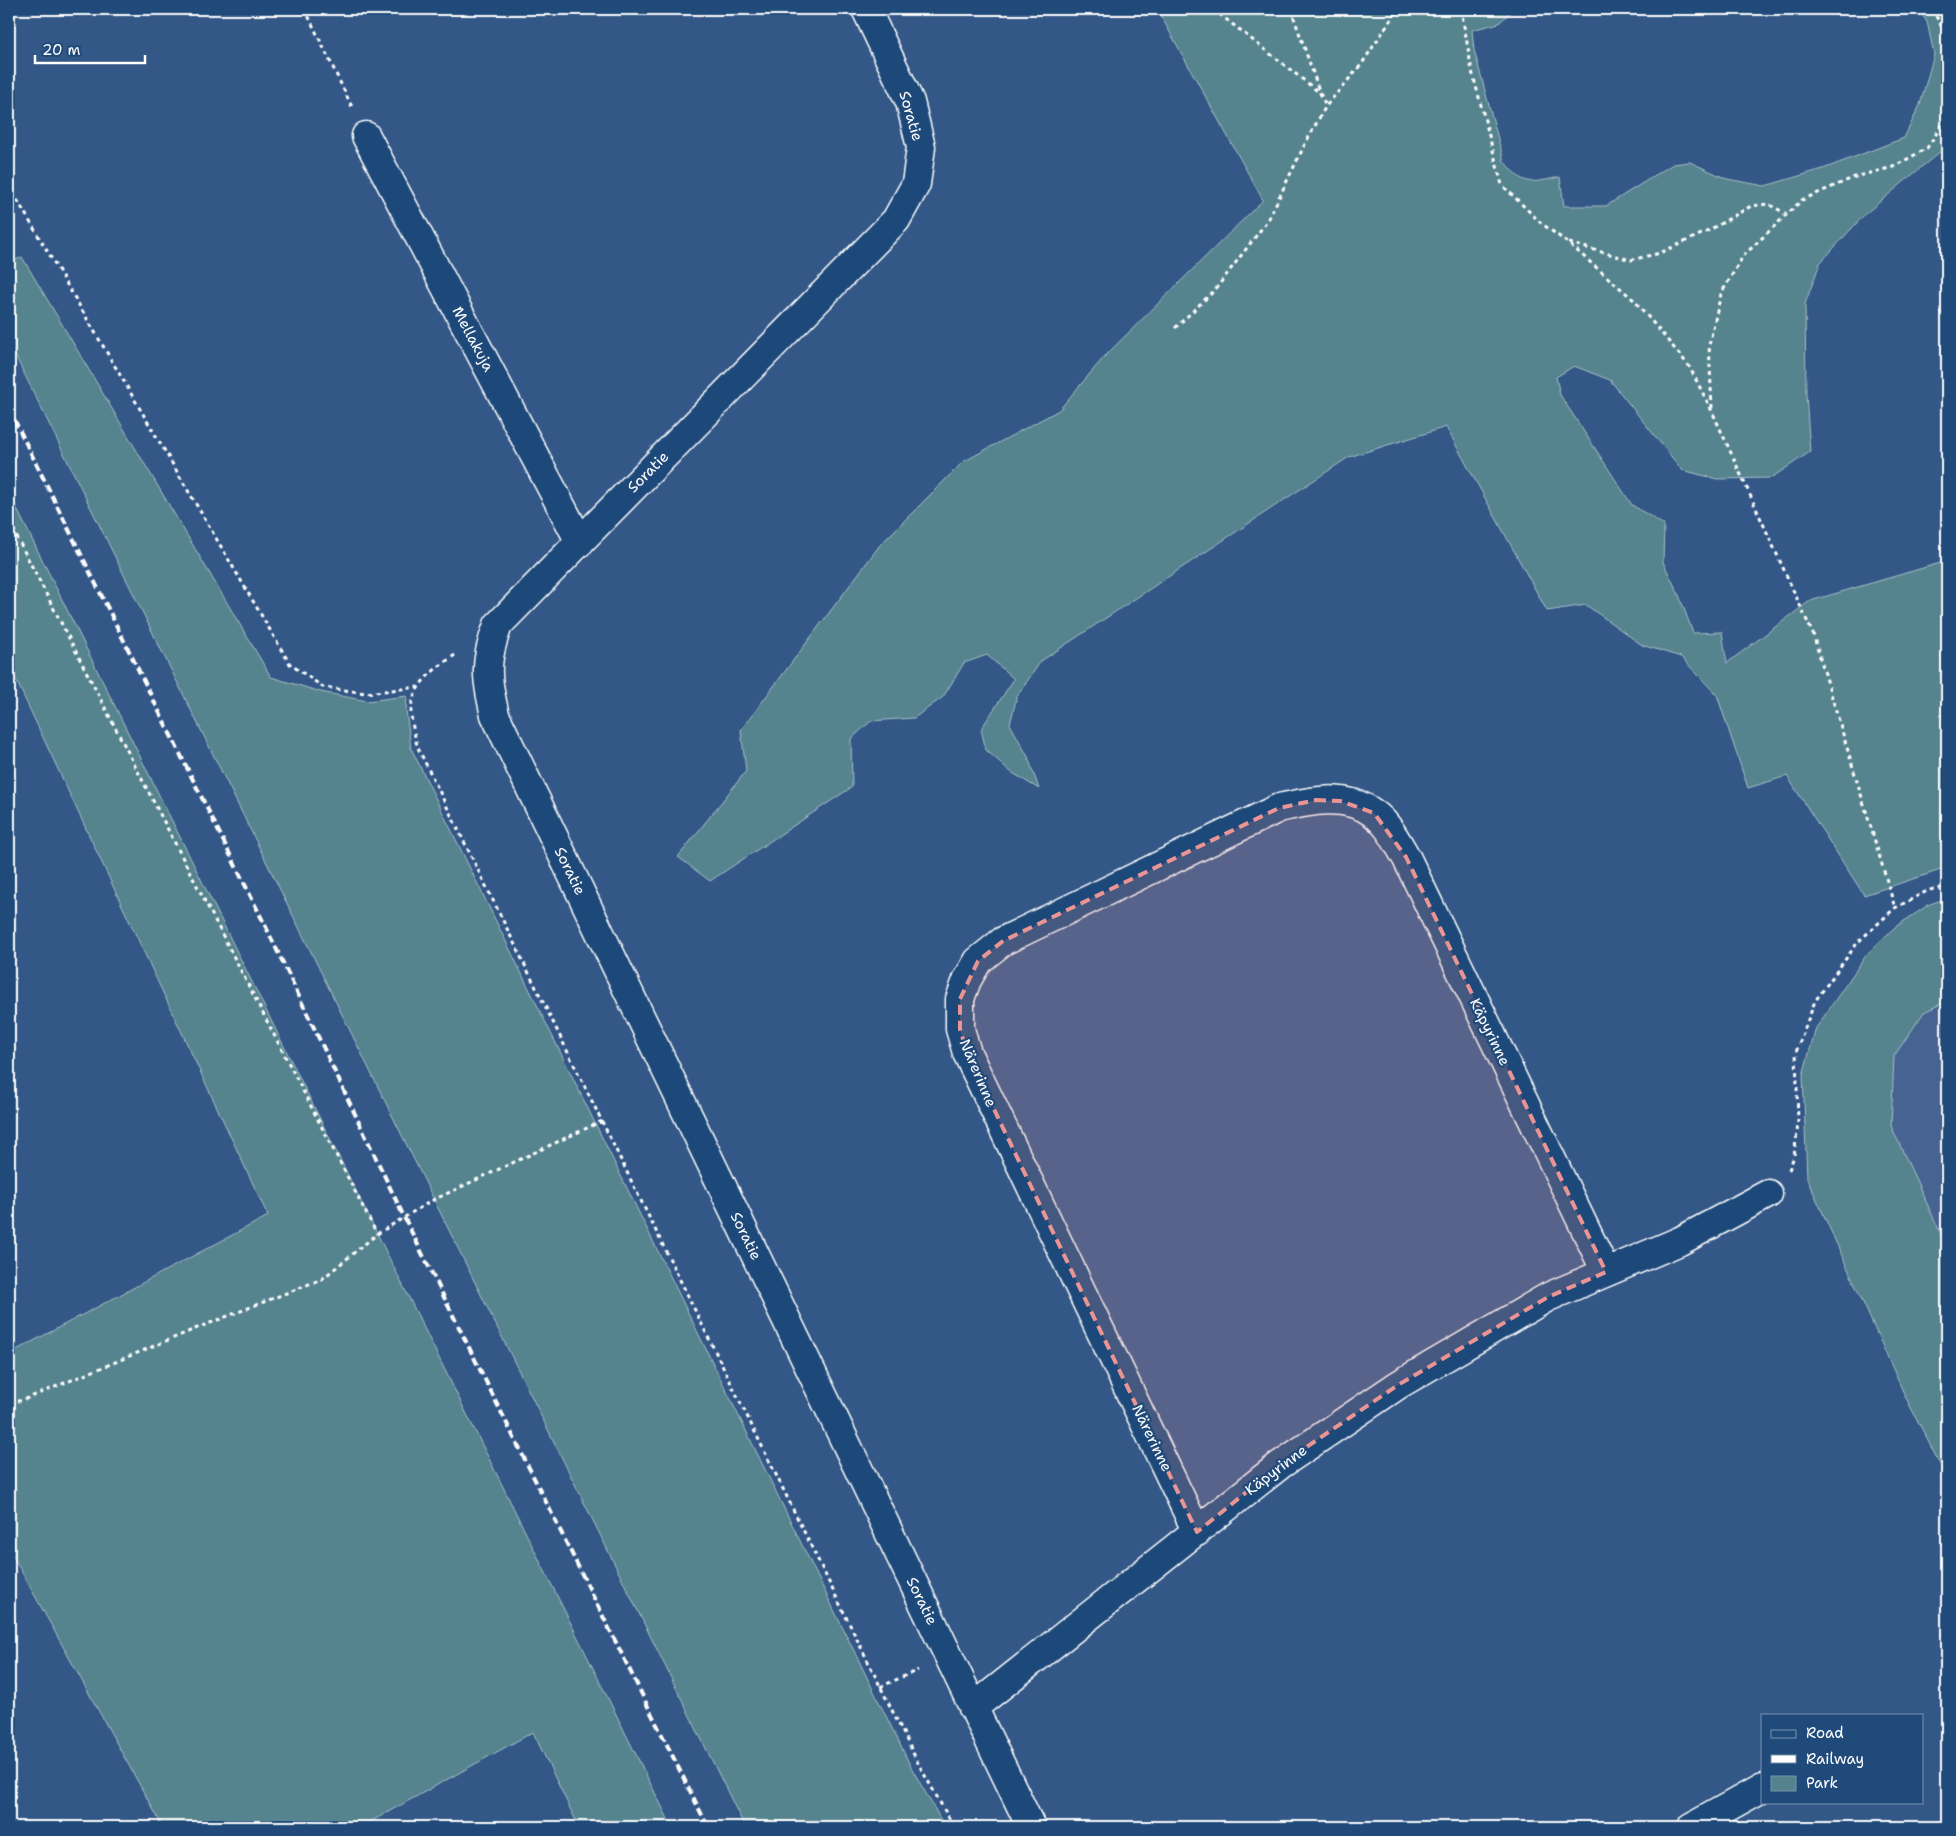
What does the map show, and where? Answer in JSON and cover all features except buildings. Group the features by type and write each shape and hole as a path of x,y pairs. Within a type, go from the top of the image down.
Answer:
{"street":[{"name":"Soratie","path":"866,9 910,102 921,147 916,184 912,192 896,220 498,625 488,655 487,680 495,715 1031,1827"},
{"name":"Mellakuja","path":"366,136 580,542"},
{"name":"Närerinne","path":"1197,1532 967,1053 960,1029 960,999 967,980 978,961 1003,941 1279,808 1316,800 1340,801 1358,805"},
{"name":"Käpyrinne","path":"1358,805 1374,813 1389,830 1406,857 1606,1272"},
{"name":"Käpyrinne","path":"974,1708 1280,1465 1398,1385 1548,1297 1680,1241 1768,1194"},
{"path":"1692,1827 1761,1789"}],"path":[{"path":"305,9 366,136"},
{"path":"1213,9 1320,94"},
{"path":"1291,9 1320,94 1326,106"},
{"path":"1175,328 1215,290 1268,220 1306,142 1326,106 1361,65 1398,9"},
{"path":"1461,9 1472,71 1502,185 1540,223 1568,243 1634,300 1690,366 1712,411 1813,634 1894,908"},
{"path":"1932,9 1947,36"},
{"path":"1712,411 1709,345 1721,294 1743,256 1802,200 1855,177 1893,167 1927,148 1947,118"},
{"path":"9,186 290,664 323,687 366,693 418,687"},
{"path":"1568,243 1631,260 1660,253 1706,232 1751,206 1768,204 1787,214"},
{"path":"9,522 377,1234"},
{"path":"457,654 433,670 418,687 411,711 417,746 880,1687 919,1765 954,1827"},
{"path":"1768,1194 1787,1175 1794,1156 1798,1124 1796,1052 1815,1000 1858,942 1894,908 1929,890 1947,887"},
{"path":"9,1400 21,1401 322,1279 377,1234 431,1201 602,1121"},
{"path":"880,1687 949,1656"}],"highlighted area":[{"path":"1316,800 1340,801 1374,813 1406,857 1606,1272 1548,1297 1398,1385 1280,1465 1197,1532 967,1053 960,1029 960,999 978,961 1003,941 1279,808"}],"shaded area":[{"path":"1947,1001 1947,1247 1891,1126 1894,1056 1924,1012"}],"green space":[{"path":"1157,9 1514,9 1499,23 1472,30 1474,50 1504,161 1517,175 1528,181 1541,181 1560,177 1564,206 1606,206 1673,164 1690,162 1727,179 1765,186 1823,169 1904,138 1920,105 1934,54 1927,22 1918,9 1947,9 1947,146 1865,214 1820,263 1805,304 1806,394 1810,452 1771,478 1717,479 1682,470 1610,380 1574,366 1556,377 1560,395 1632,505 1664,525 1663,562 1679,595 1693,633 1722,632 1727,663 1810,601 1947,561 1947,868 1864,895 1787,776 1748,788 1717,695 1681,657 1642,645 1586,605 1547,611 1446,427 1349,457 1041,661 1017,696 1010,724 1028,757 1039,789 1011,772 986,750 981,729 1014,679 987,655 964,663 943,697 914,718 871,721 851,739 852,787 710,881 678,857 746,771 741,730 880,545 963,462 1059,410 1105,356 1263,200"},
{"path":"22,257 271,677 321,692 367,701 407,696 406,711 411,748 911,1767 945,1827 745,1827 9,343 9,263"},
{"path":"9,493 672,1827 579,1827 533,1732 361,1827 163,1827 9,1549 9,1354 268,1216 9,665"},
{"path":"1947,898 1947,1001 1924,1012 1894,1056 1891,1126 1947,1247 1947,1478 1906,1398 1807,1178 1803,1075 1816,1028 1867,954 1895,927 1930,904"}],"railway":[{"path":"9,409 265,925 404,1217 708,1827"}]}
